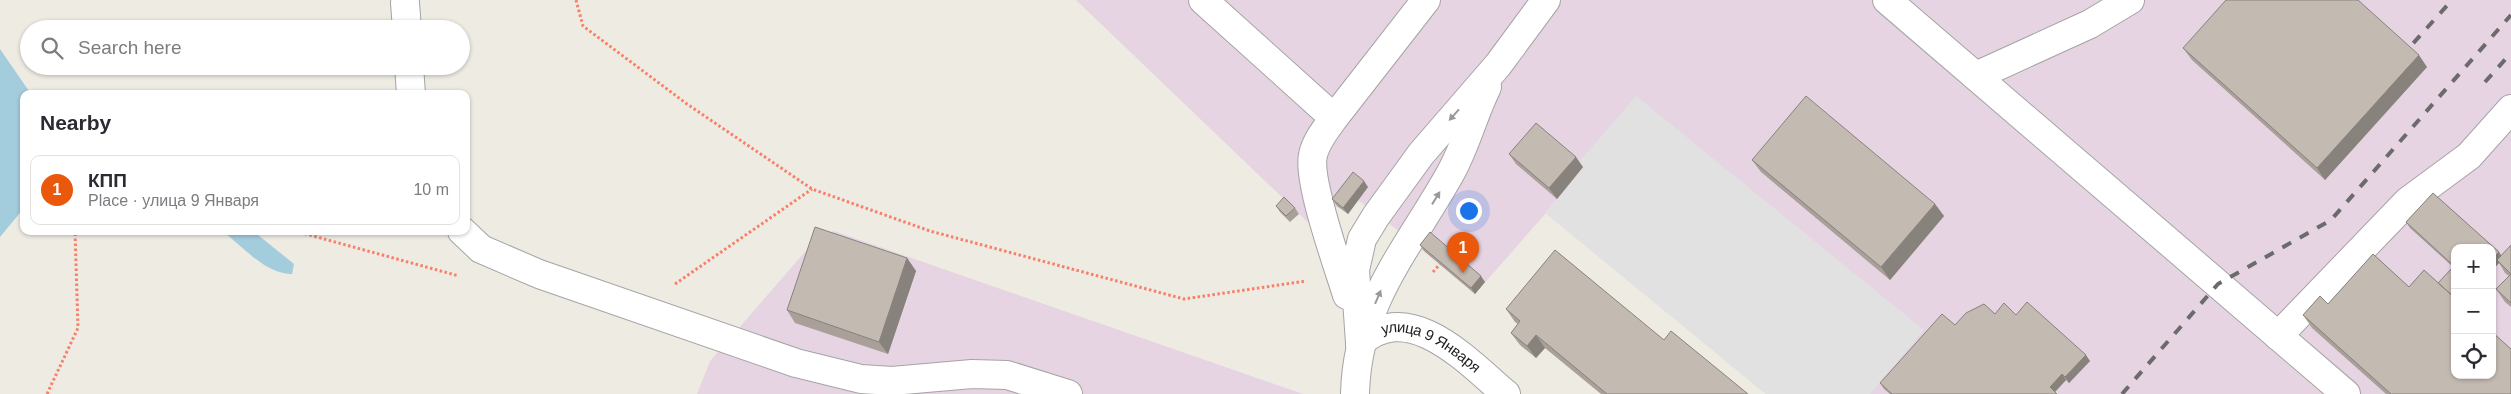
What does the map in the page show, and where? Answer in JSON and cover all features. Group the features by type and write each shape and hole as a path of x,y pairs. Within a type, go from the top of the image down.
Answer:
{"street":[{"path":"1203,0 1334,118"},
{"name":"улица 9 Января","path":"1426,0 1321,137 1313,154 1311,168 1313,183 1360,342 1368,335 1385,329 1408,328 1430,333 1452,348 1506,394"},
{"path":"1355,394 1360,342 1355,270 1362,239 1376,216 1421,154 1498,65 1546,0"},
{"path":"1887,0 2346,394"},
{"path":"1976,76 2090,24 2130,0"},
{"path":"1360,342 1393,265 1450,174 1498,65"},
{"path":"410,75 411,90"},
{"path":"2278,336 2408,201 2469,156 2511,108"},
{"path":"466,235 481,248 539,274 796,363 861,379 892,381 972,374 1008,375 1068,394"}],"path":[{"path":"576,0 583,26 695,110 812,189 830,196 930,231 1184,299 1341,276"},
{"path":"47,394 78,328 75,235"},
{"path":"1450,253 1458,244"},
{"path":"1431,274 1440,264"}],"shaded area":[{"path":"1076,0 2511,0 2511,394 1766,394 1546,213 1475,294 1409,239 1358,200 1348,214 1336,206 1313,227"},
{"path":"1636,96 1924,330 1870,394 1766,394 1545,213 1583,167 1578,163"},
{"path":"834,231 1303,394 697,394 710,361 817,238"}],"water":[{"path":"0,49 28,90 20,90 20,213 0,237"},
{"path":"227,235 258,235 294,264 292,274 273,270"}],"building":[{"path":"2226,0 2358,0 2419,55 2317,168 2183,48"},
{"path":"1806,96 1935,204 1881,267 1752,160"},
{"path":"1536,123 1576,157 1549,188 1509,154"},
{"path":"1353,172 1364,181 1343,208 1332,199"},
{"path":"2433,193 2490,244 2451,244 2451,263 2406,222"},
{"path":"1284,197 1295,208 1286,216 1276,206"},
{"path":"815,227 907,258 879,342 787,310"},
{"path":"1430,232 1481,276 1471,288 1420,245"},
{"path":"2511,245 2511,274 2497,260"},
{"path":"1555,250 1664,340 1671,331 1748,394 1607,394 1536,335 1527,346 1511,333 1520,321 1506,309"},
{"path":"2373,254 2409,287 2424,270 2451,294 2451,379 2496,379 2496,336 2511,349 2511,394 2391,394 2303,315 2320,296 2328,304"},
{"path":"2451,269 2451,294 2438,283"},
{"path":"2511,274 2511,303 2496,289"},
{"path":"2027,302 2086,355 2065,377 2062,374 2050,387 2057,394 1892,394 1880,383 1942,314 1955,325 1966,313 1984,304 1995,314 2004,303 2016,315"}],"railway":[{"path":"2400,58 2452,0"},
{"path":"2122,394 2218,284 2331,220 2511,15"},
{"path":"2485,82 2511,53"}],"place":[{"name":"КПП","path":"1463,273"}]}
